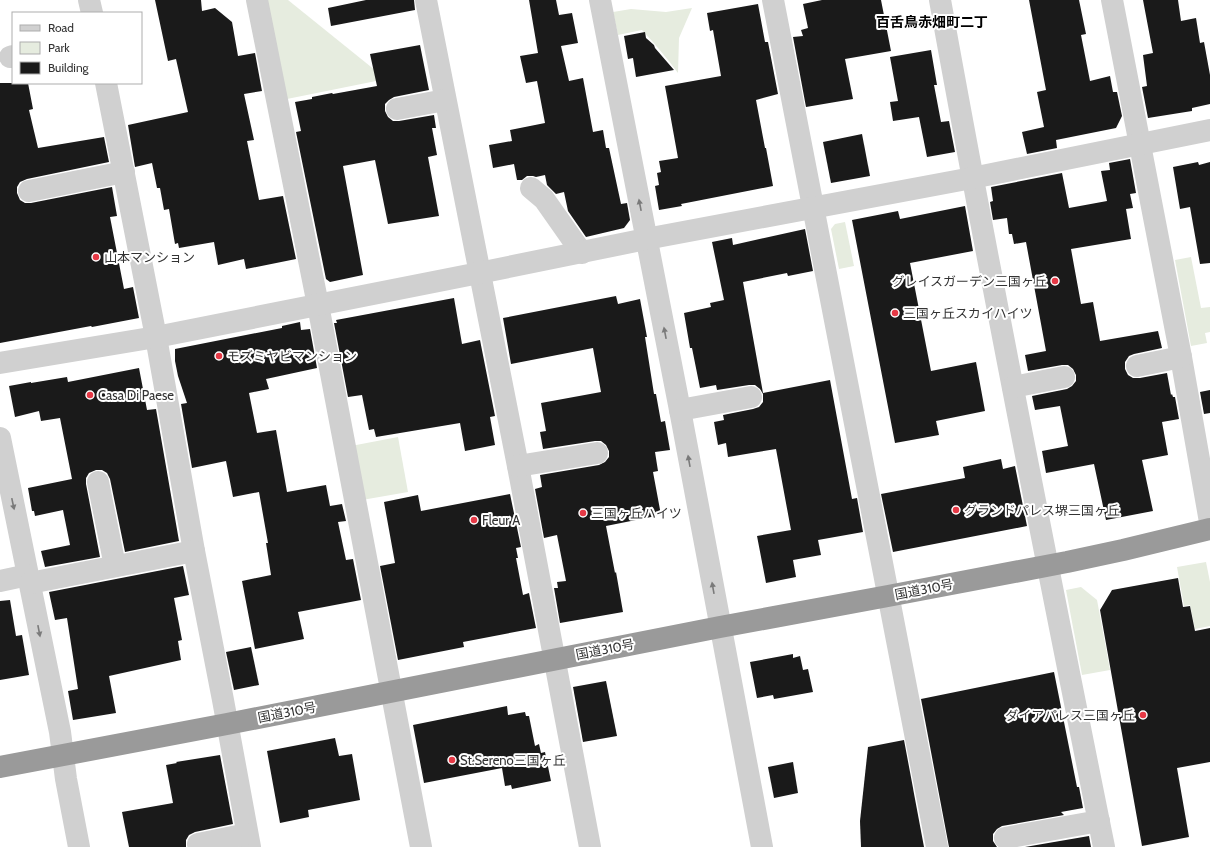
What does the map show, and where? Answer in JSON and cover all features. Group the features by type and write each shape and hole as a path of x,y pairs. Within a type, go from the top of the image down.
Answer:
{"highway":[{"name":"国道310号","path":"0,767 1048,565 1123,550 1210,529"}],"street":[{"path":"90,0 92,12"},
{"path":"256,0 318,305 421,847"},
{"path":"426,0 518,466 590,847"},
{"path":"600,0 680,410 762,847"},
{"path":"773,0 812,208 937,847"},
{"path":"940,0 972,178 1104,847"},
{"path":"1112,0 1181,356 1210,522"},
{"path":"106,84 156,337 248,841 198,844"},
{"path":"397,109 445,100"},
{"path":"0,363 156,337 646,239 972,178 1210,130"},
{"path":"29,190 124,172"},
{"path":"531,188 544,199 582,253"},
{"path":"1137,366 1181,356"},
{"path":"1013,387 1064,377"},
{"path":"680,410 751,397"},
{"path":"0,438 4,478 29,579 60,732 66,779 79,847"},
{"path":"518,466 597,452"},
{"path":"98,482 115,566"},
{"path":"0,581 29,579 115,566 194,550"},
{"path":"1005,838 1099,820"}],"green space":[{"path":"267,0 288,0 386,79 287,99"},
{"path":"692,8 679,38 678,73 642,30 618,35 613,12 631,9 666,12"},
{"path":"845,222 854,266 839,269 831,229 835,224"},
{"path":"1191,257 1201,308 1210,307 1210,332 1205,333 1207,343 1191,346 1175,260"},
{"path":"398,437 408,492 362,500 351,446"},
{"path":"1206,562 1210,582 1210,626 1195,629 1190,605 1184,606 1177,567"},
{"path":"1081,587 1097,600 1110,670 1082,675 1066,590"}],"building":[{"path":"155,0 201,0 202,11 215,8 232,22 238,56 255,53 262,91 244,94 254,140 247,141 259,200 283,196 296,259 246,269 244,259 218,265 214,242 179,248 178,243 175,244 169,209 164,210 160,188 157,188 152,163 135,167 128,125 188,112 176,59 168,61"},
{"path":"366,0 414,0 415,10 331,26 328,8"},
{"path":"529,0 556,0 559,15 572,13 578,43 561,46 569,81 583,78 593,132 603,130 606,148 609,148 621,204 627,203 630,220 624,228 586,237 568,211 564,192 556,194 547,185 545,175 536,177 527,176 522,180 517,180 514,164 493,168 489,145 512,141 510,130 545,123 537,81 526,83 520,56 538,53"},
{"path":"822,0 881,0 891,51 845,59 853,99 806,107 793,37 803,36 801,30 808,28 803,4"},
{"path":"1029,0 1079,0 1086,34 1081,35 1090,81 1110,76 1113,92 1117,92 1122,116 1116,128 1056,140 1057,148 1027,154 1022,132 1044,127 1037,92 1046,90"},
{"path":"1143,0 1178,0 1181,21 1196,18 1200,43 1204,42 1210,75 1210,104 1192,108 1192,111 1148,118 1142,87 1147,86 1143,55 1153,53"},
{"path":"758,4 765,42 768,42 778,94 756,100 773,186 681,204 682,206 659,210 655,186 659,185 657,173 661,172 659,161 678,158 665,86 721,76 713,30 710,31 707,13"},
{"path":"645,32 646,38 654,45 674,70 636,77 633,58 628,59 624,36"},
{"path":"420,45 429,90 394,97 385,104 385,111 388,117 393,121 434,115 436,128 432,128 437,155 428,157 439,216 388,224 375,160 343,166 363,275 330,282 326,279 296,132 301,131 295,102 332,93 377,86 370,54"},
{"path":"931,50 937,85 934,85 941,122 949,121 955,152 927,157 919,117 893,121 890,102 898,101 890,57"},
{"path":"0,83 28,84 33,109 29,110 38,148 104,137 109,162 27,179 20,182 17,187 17,193 20,200 25,203 31,203 112,187 117,216 110,217 124,289 133,287 139,318 0,343"},
{"path":"862,134 870,176 831,183 823,142"},
{"path":"1130,159 1136,193 1130,194 1133,208 1126,209 1131,239 1071,249 1081,304 1093,302 1100,341 1158,331 1162,348 1129,356 1125,362 1125,369 1128,375 1133,378 1167,373 1171,395 1172,394 1173,397 1175,397 1179,419 1162,422 1168,455 1142,460 1153,511 1106,520 1094,464 1046,473 1042,451 1068,446 1060,406 1035,410 1032,396 1067,389 1076,381 1076,375 1073,369 1068,365 1028,371 1025,355 1046,351 1026,242 1014,244 1012,234 1009,234 1007,218 993,220 990,202 993,201 991,187 1062,173 1069,208 1107,201 1101,171 1110,170 1109,163"},
{"path":"1198,162 1199,165 1210,162 1210,263 1200,264 1190,207 1180,209 1173,167"},
{"name":"三国ヶ丘スカイハイツ","path":"965,206 973,251 910,263 931,371 976,362 985,411 936,421 939,435 895,443 852,220 898,211 900,219"},
{"path":"805,229 813,271 788,276 787,273 743,282 763,393 830,380 852,499 857,498 863,532 818,540 821,555 793,560 796,577 766,583 757,536 791,530 776,449 728,457 726,443 718,445 714,422 724,420 723,415 759,407 763,402 763,394 755,385 717,390 716,385 700,388 692,348 690,348 684,313 711,307 710,303 724,300 712,242 732,238 733,245"},
{"path":"616,296 618,304 640,299 647,337 645,337 654,394 656,394 661,422 665,421 670,450 655,452 658,471 653,472 661,515 606,526 623,612 560,623 554,588 558,588 557,582 566,581 557,535 544,538 535,489 542,487 540,475 599,465 605,462 609,457 609,451 606,445 601,441 543,449 540,432 546,431 541,403 601,392 593,348 511,364 503,318"},
{"path":"454,298 462,344 480,340 495,416 490,417 495,445 465,451 460,423 376,437 374,429 369,430 362,395 348,397 334,323 337,323 336,320"},
{"path":"300,322 301,330 310,329 317,368 266,379 269,389 249,393 257,433 276,430 287,492 326,485 330,506 342,504 346,521 338,522 346,560 353,559 361,600 298,612 304,639 255,649 242,581 271,575 266,543 268,543 259,492 233,497 226,461 192,468 181,404 187,403 178,376 175,361 175,349 282,328 282,326"},
{"path":"139,368 147,410 156,409 179,541 125,552 110,479 107,473 102,470 96,470 89,473 86,478 86,484 100,557 45,567 41,551 70,545 63,510 35,516 34,511 32,511 28,488 72,479 60,418 41,421 39,411 15,417 9,386 67,377 68,382"},
{"path":"1210,390 1210,413 1204,414 1200,392"},
{"name":"グランドパレス堺三国ヶ丘","path":"1001,459 1003,469 1015,466 1027,526 893,552 881,494 965,478 963,467"},
{"path":"510,494 521,547 516,548 518,558 516,558 523,595 529,593 536,628 463,642 464,647 398,660 380,566 395,563 384,502 418,495 421,511"},
{"path":"183,566 189,595 174,598 182,640 178,641 181,660 109,676 116,713 73,720 68,691 78,689 67,618 55,620 49,592"},
{"name":"ダイアパレス三国ヶ丘","path":"1178,578 1183,607 1190,606 1195,631 1210,628 1210,762 1177,768 1189,837 1142,846 1100,610 1112,590"},
{"path":"10,600 16,636 22,635 29,675 0,680 0,601"},
{"path":"251,647 259,685 234,690 226,652"},
{"path":"793,654 793,658 800,656 803,670 808,669 813,692 774,699 773,695 757,698 750,662"},
{"path":"1054,672 1077,787 1079,787 1083,808 1061,812 1064,815 1002,826 993,834 993,841 997,847 949,847 921,699"},
{"path":"606,681 617,736 583,742 573,687"},
{"path":"507,706 508,715 525,712 526,716 529,716 535,746 539,744 541,753 545,752 551,781 512,789 511,785 505,786 502,768 424,783 413,725"},
{"path":"335,738 339,756 352,754 360,800 308,810 309,817 280,823 267,751"},
{"path":"904,740 924,847 861,847 860,821 868,747"},
{"path":"220,755 233,824 195,832 189,835 186,840 186,847 129,847 122,812 173,803 166,765"},
{"path":"793,762 798,793 774,798 768,767"},
{"path":"1089,836 1091,847 1025,847"}],"place":[{"name":"山本マンション","path":"96,257"},
{"name":"グレイスガーデン三国ヶ丘","path":"1055,281"},
{"name":"三国ヶ丘スカイハイツ","path":"895,313"},
{"name":"モズミヤビマンション","path":"219,356"},
{"name":"Casa Di Paese","path":"90,395"},
{"name":"グランドパレス堺三国ヶ丘","path":"956,510"},
{"name":"三国ヶ丘ハイツ","path":"583,513"},
{"name":"Fleur A","path":"474,520"},
{"name":"ダイアパレス三国ヶ丘","path":"1143,715"},
{"name":"St.Sereno三国ヶ丘","path":"452,760"}],"district":[{"name":"百舌鳥赤畑町二丁","path":"932,22"}]}
